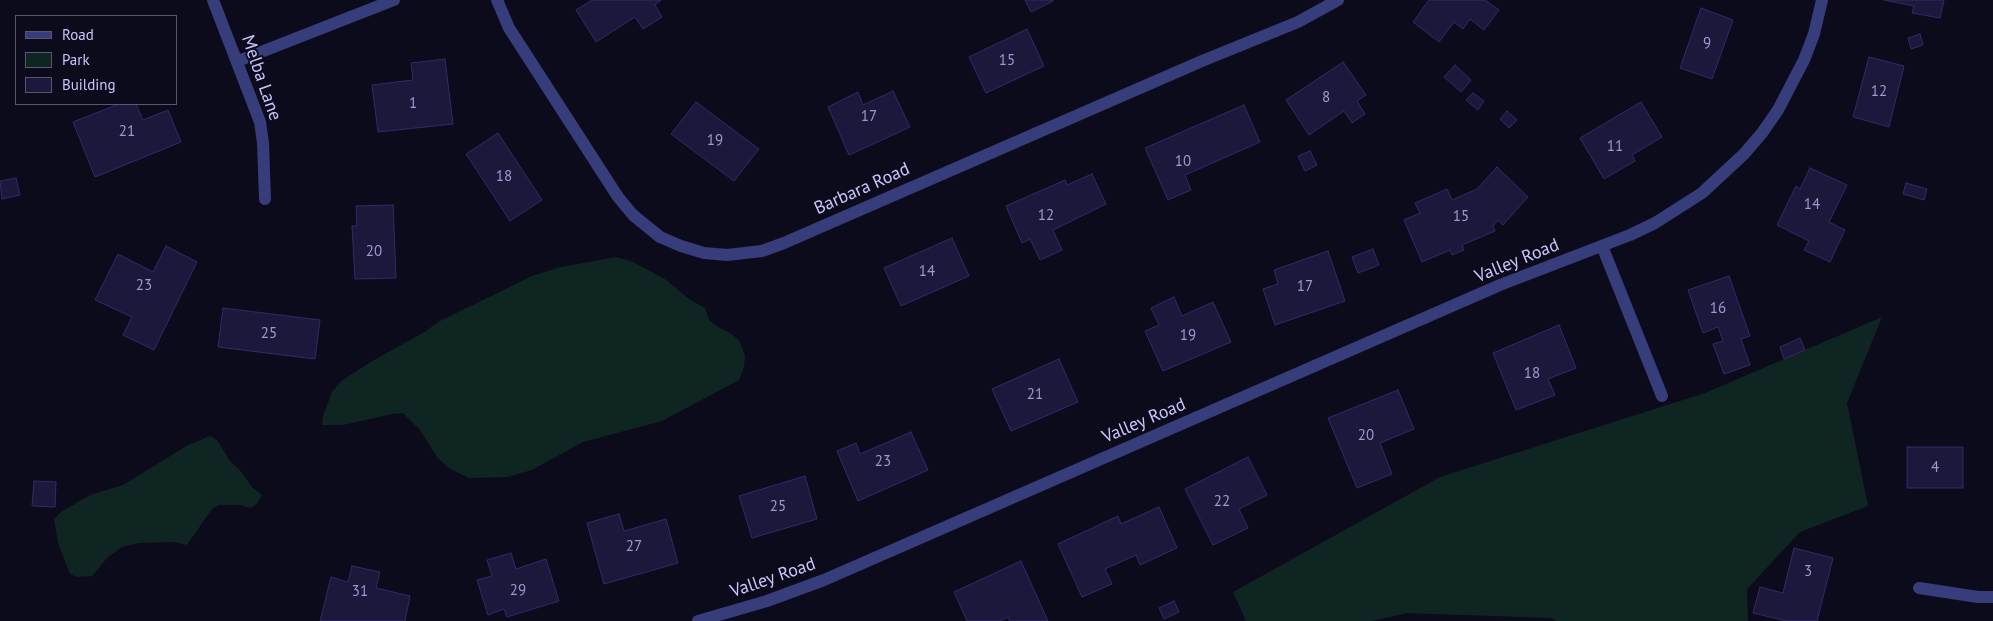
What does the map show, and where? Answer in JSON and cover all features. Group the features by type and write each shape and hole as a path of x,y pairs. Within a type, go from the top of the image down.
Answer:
{"street":[{"name":"Melba Lane","path":"213,0 260,122 265,199"},
{"path":"238,61 394,0"},
{"name":"Barbara Road","path":"497,0 509,28 618,197 633,215 660,237 681,246 704,253 728,255 756,252 784,243 1202,61 1298,22 1338,0"},
{"name":"Valley Road","path":"698,621 768,601 824,580 1500,285 1647,227 1679,209 1702,193 1744,154 1778,110 1792,86 1814,34 1822,0"},
{"path":"1602,246 1662,396"},
{"path":"1919,588 1978,597 1993,597"}],"green space":[{"path":"616,257 633,262 665,279 689,299 705,308 709,320 739,340 745,356 744,367 739,380 662,421 583,442 532,470 507,477 469,478 450,469 437,457 420,430 403,413 343,425 322,425 323,416 332,392 341,381 438,322 532,276 561,267"},
{"path":"1882,317 1847,403 1868,506 1800,532 1747,589 1748,621 1556,621 1551,618 1407,613 1372,621 1246,621 1233,592 1440,477 1705,393"},
{"path":"210,436 217,440 230,461 239,469 252,487 262,495 257,504 250,508 241,505 219,505 212,509 187,545 175,542 139,543 122,547 108,557 92,576 77,577 70,574 58,543 54,519 61,512 90,495 123,485 188,445"}],"building":[{"path":"592,0 661,0 655,5 662,17 643,29 635,17 596,42 576,10"},
{"path":"1025,0 1053,0 1053,1 1031,12"},
{"path":"1429,0 1485,0 1499,10 1484,30 1470,19 1463,29 1454,22 1439,42 1413,22"},
{"path":"1884,0 1944,0 1940,18 1912,13 1914,6"},
{"path":"1701,8 1733,20 1712,79 1680,68"},
{"path":"1027,29 1044,66 986,93 969,57"},
{"path":"1920,34 1923,45 1911,49 1908,38"},
{"path":"1869,57 1904,66 1889,127 1853,117"},
{"path":"445,59 453,124 378,132 372,85 413,80 411,63"},
{"path":"1343,62 1366,95 1357,101 1365,114 1352,123 1344,111 1309,135 1286,100"},
{"path":"1455,65 1471,80 1461,92 1444,77"},
{"path":"893,91 910,127 849,155 828,107 858,92 863,105"},
{"path":"1473,93 1484,101 1478,110 1466,100"},
{"path":"696,102 759,149 734,181 671,134"},
{"path":"1641,102 1662,137 1632,155 1635,161 1604,179 1580,138"},
{"path":"116,105 136,105 143,120 168,110 181,142 95,177 73,122"},
{"path":"1244,105 1260,142 1185,175 1191,190 1168,200 1145,148"},
{"path":"1507,111 1517,120 1509,128 1500,119"},
{"path":"498,133 542,200 510,221 466,154"},
{"path":"1310,151 1317,165 1305,171 1298,156"},
{"path":"1497,167 1528,197 1503,225 1498,220 1493,226 1495,231 1462,245 1464,250 1452,255 1450,250 1422,262 1404,220 1420,213 1415,203 1447,189 1452,200 1477,189"},
{"path":"1810,168 1847,185 1829,222 1845,230 1830,262 1804,250 1809,241 1777,225 1796,186 1800,189"},
{"path":"1092,174 1106,204 1053,230 1062,250 1040,260 1030,239 1022,243 1006,206 1065,180 1067,185"},
{"path":"16,178 20,195 2,199 0,181"},
{"path":"1906,183 1927,189 1924,200 1903,194"},
{"path":"393,205 396,278 355,279 352,226 357,226 356,206"},
{"path":"952,238 969,276 901,306 884,268"},
{"path":"166,246 197,262 154,350 123,335 132,317 95,300 118,254 153,272"},
{"path":"1373,249 1379,265 1358,273 1352,257"},
{"path":"1328,251 1345,301 1275,325 1263,289 1278,284 1274,270"},
{"path":"1729,276 1750,336 1741,339 1750,365 1724,374 1713,344 1723,341 1718,327 1703,333 1688,290"},
{"path":"1174,297 1182,316 1213,302 1231,342 1163,371 1145,331 1159,325 1151,308"},
{"path":"223,308 320,320 315,359 218,347"},
{"path":"1559,325 1576,368 1548,379 1555,395 1516,410 1493,353"},
{"path":"1800,338 1805,350 1784,359 1780,347"},
{"path":"1059,359 1078,402 1011,431 992,389"},
{"path":"1398,390 1414,429 1380,443 1392,474 1357,488 1328,418"},
{"path":"911,432 928,470 858,501 837,451 856,443 860,454"},
{"path":"1907,447 1963,447 1963,488 1907,488"},
{"path":"1248,457 1267,495 1239,509 1248,528 1213,545 1185,489"},
{"path":"805,476 817,519 752,538 739,496"},
{"path":"34,481 56,482 55,507 32,506"},
{"path":"1159,507 1177,548 1140,565 1136,555 1105,569 1112,584 1082,597 1058,544 1118,516 1121,524"},
{"path":"619,514 624,531 666,519 678,563 604,584 587,523"},
{"path":"1794,548 1833,558 1817,621 1787,621 1753,613 1760,587 1783,593"},
{"path":"511,553 516,569 546,559 559,601 507,617 504,609 488,615 477,580 492,576 487,560"},
{"path":"1021,561 1048,621 1010,621 1008,617 1000,621 967,621 954,592"},
{"path":"352,566 380,572 376,588 410,596 405,621 320,621 331,577 348,582"},
{"path":"1174,601 1179,612 1164,619 1159,608"}]}
